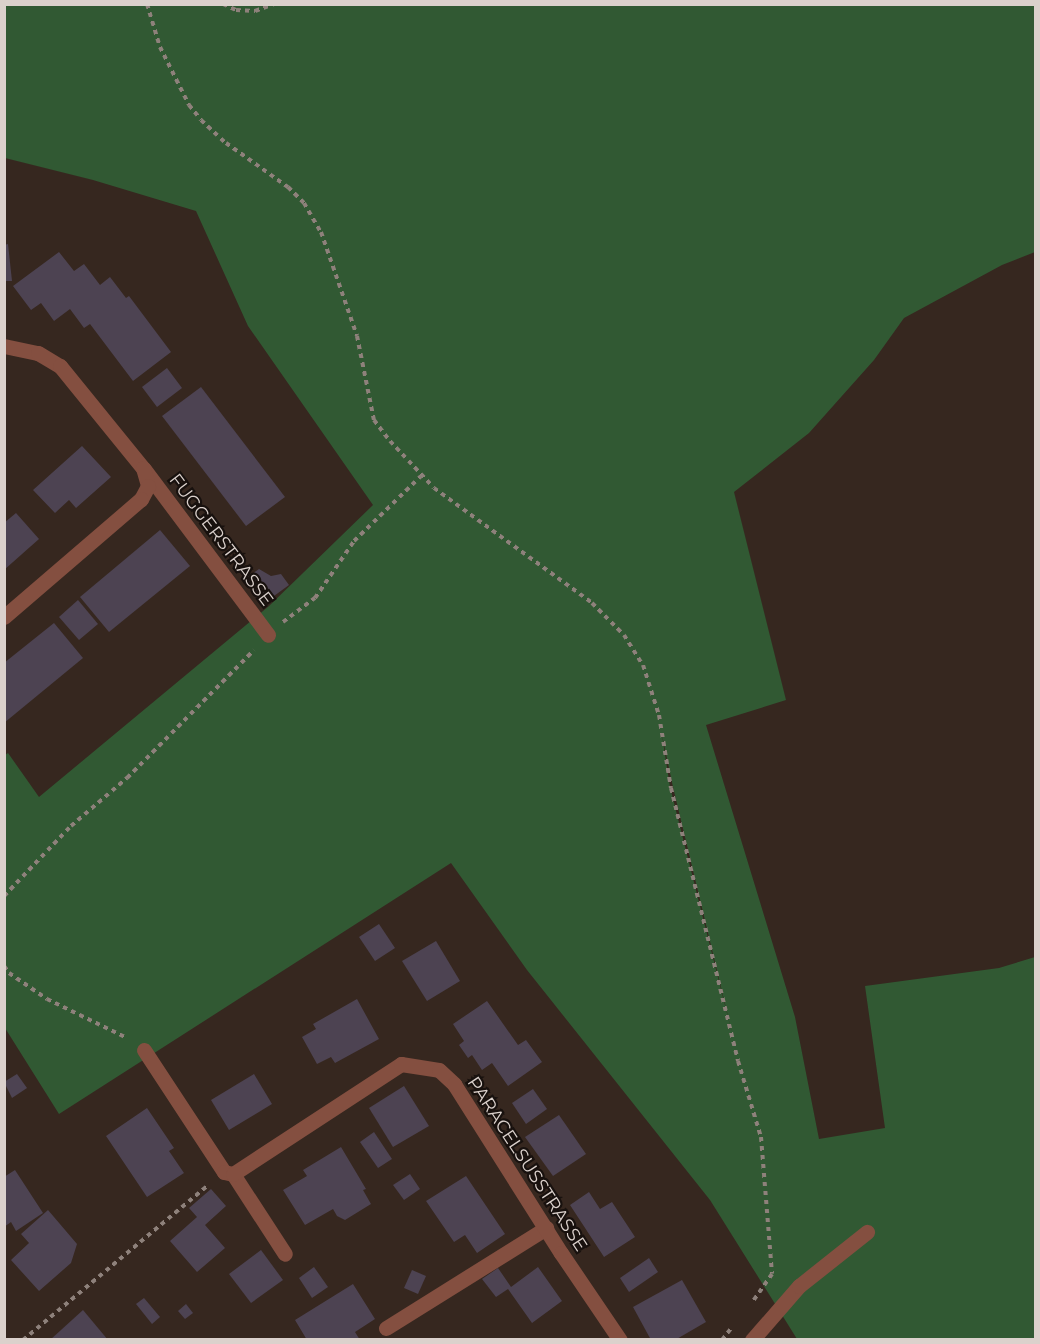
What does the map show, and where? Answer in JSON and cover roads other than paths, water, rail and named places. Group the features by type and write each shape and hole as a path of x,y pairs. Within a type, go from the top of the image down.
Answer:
{"street":[{"name":"FUGGERSTRASSE","path":"4,346 38,352 60,366 143,468 268,635"},
{"name":"FUGGERSTRASSE","path":"4,617 141,499 148,486 143,468"},
{"path":"144,1050 285,1254"},
{"name":"PARACELSUSSTRASSE","path":"229,1173 401,1064 421,1065 439,1070 454,1084 620,1340"},
{"path":"386,1329 546,1228"},
{"path":"752,1340 800,1286 867,1232"}]}
